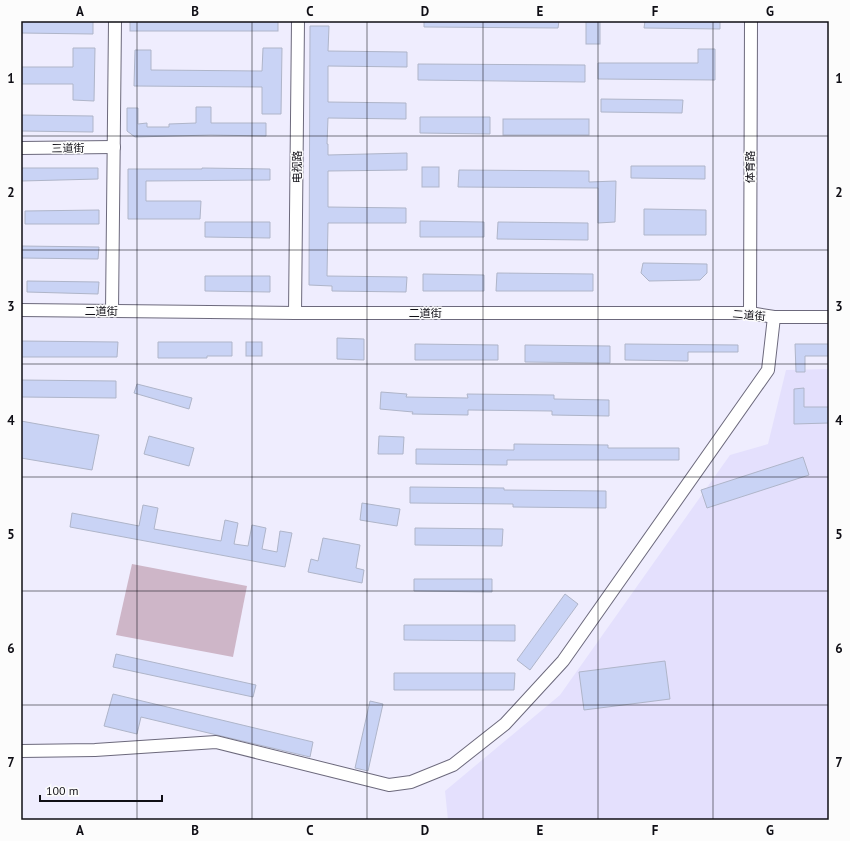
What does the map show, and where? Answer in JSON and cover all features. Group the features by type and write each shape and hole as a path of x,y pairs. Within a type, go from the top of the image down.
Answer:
{"street":[{"path":"112,311 115,21"},
{"name":"电视路","path":"295,313 298,21"},
{"name":"体育路","path":"750,313 751,21"},
{"name":"三道街","path":"21,148 114,147"},
{"name":"二道街","path":"21,310 295,313 750,313 774,318 829,317"},
{"path":"21,751 95,750 216,742 389,784 411,782 453,765 505,724 563,661 768,370 774,318"}],"shaded area":[{"path":"829,369 829,820 448,820 445,791 560,695 730,455 768,444 786,370"},
{"path":"132,564 247,586 233,657 116,635"}],"building":[{"path":"21,21 93,21 93,34 21,33"},
{"path":"130,21 278,21 278,31 130,31"},
{"path":"424,21 559,21 558,28 424,27"},
{"path":"586,21 600,21 600,44 586,44"},
{"path":"645,21 720,21 720,29 644,28"},
{"path":"310,26 329,26 328,51 407,52 407,67 328,66 328,102 406,103 406,119 328,118 327,144 328,155 407,153 407,170 328,171 328,207 406,208 406,223 328,223 327,276 407,277 406,292 332,291 332,286 309,285"},
{"path":"73,48 95,48 94,101 73,100 73,84 21,84 21,67 73,67"},
{"path":"263,48 282,48 281,114 262,114 262,87 134,86 135,50 151,50 151,70 262,71"},
{"path":"698,49 715,49 715,80 598,79 598,63 698,63"},
{"path":"418,64 585,65 585,82 418,80"},
{"path":"601,99 683,100 682,113 601,112"},
{"path":"196,107 211,107 211,123 266,123 266,136 211,135 135,137 127,131 127,108 138,108 138,124 147,123 147,127 169,127 169,124 196,123"},
{"path":"21,115 93,116 93,132 21,131"},
{"path":"420,117 490,117 490,134 420,133"},
{"path":"503,119 589,119 589,135 503,135"},
{"path":"631,166 705,166 705,179 631,178"},
{"path":"422,167 439,167 439,187 422,187"},
{"path":"21,168 98,168 98,179 22,181"},
{"path":"128,169 270,169 270,180 146,181 146,201 201,201 200,219 128,219"},
{"path":"459,170 589,171 589,182 616,181 615,222 598,223 598,188 458,187"},
{"path":"644,209 706,210 706,235 644,235"},
{"path":"99,210 99,224 25,224 25,211"},
{"path":"420,221 484,222 484,237 420,237"},
{"path":"205,222 270,222 270,238 205,237"},
{"path":"498,222 588,223 588,240 497,239"},
{"path":"21,246 99,247 98,259 21,258"},
{"path":"643,263 707,264 707,273 700,280 649,281 641,273"},
{"path":"497,273 593,274 593,291 496,291"},
{"path":"423,274 484,275 484,291 423,291"},
{"path":"205,276 270,276 270,292 205,291"},
{"path":"27,281 99,282 98,294 27,292"},
{"path":"337,338 364,339 364,360 337,359"},
{"path":"21,341 118,342 117,357 21,357"},
{"path":"158,342 232,342 232,356 207,356 207,358 158,358"},
{"path":"246,342 262,342 262,356 246,356"},
{"path":"415,344 498,345 498,360 415,360"},
{"path":"625,344 738,345 738,352 688,352 688,361 625,360"},
{"path":"795,344 829,344 829,356 805,356 805,372 796,372"},
{"path":"525,345 610,346 610,363 525,362"},
{"path":"21,380 116,381 116,398 21,397"},
{"path":"137,384 192,398 189,409 134,393"},
{"path":"804,388 804,407 829,407 829,423 794,424 794,389"},
{"path":"381,392 407,394 406,397 468,398 467,394 554,395 554,399 609,400 609,416 552,415 552,411 468,410 468,415 412,414 413,412 380,409"},
{"path":"21,421 99,435 92,470 21,458"},
{"path":"149,436 194,448 189,466 144,454"},
{"path":"379,436 404,437 403,454 378,454"},
{"path":"514,444 608,445 608,448 679,448 679,460 507,460 507,465 416,464 416,449 514,450"},
{"path":"803,457 809,475 707,508 701,490"},
{"path":"410,487 606,491 606,508 513,507 513,504 410,503"},
{"path":"362,503 400,509 397,526 360,520"},
{"path":"143,505 158,508 154,529 221,541 225,520 238,523 234,544 248,546 252,525 266,528 262,549 277,552 280,531 292,533 285,567 70,527 72,513 139,526"},
{"path":"415,528 503,529 502,546 415,545"},
{"path":"323,538 360,545 356,568 364,570 362,583 308,572 311,559 318,561"},
{"path":"414,579 492,579 492,592 414,591"},
{"path":"565,594 578,604 530,670 517,660"},
{"path":"404,625 515,625 515,641 404,640"},
{"path":"116,654 256,685 253,697 113,667"},
{"path":"665,661 670,699 584,710 579,672"},
{"path":"394,673 515,673 514,690 394,690"},
{"path":"113,694 313,742 310,757 141,717 137,734 104,726"},
{"path":"370,701 383,704 368,771 355,768"}]}
